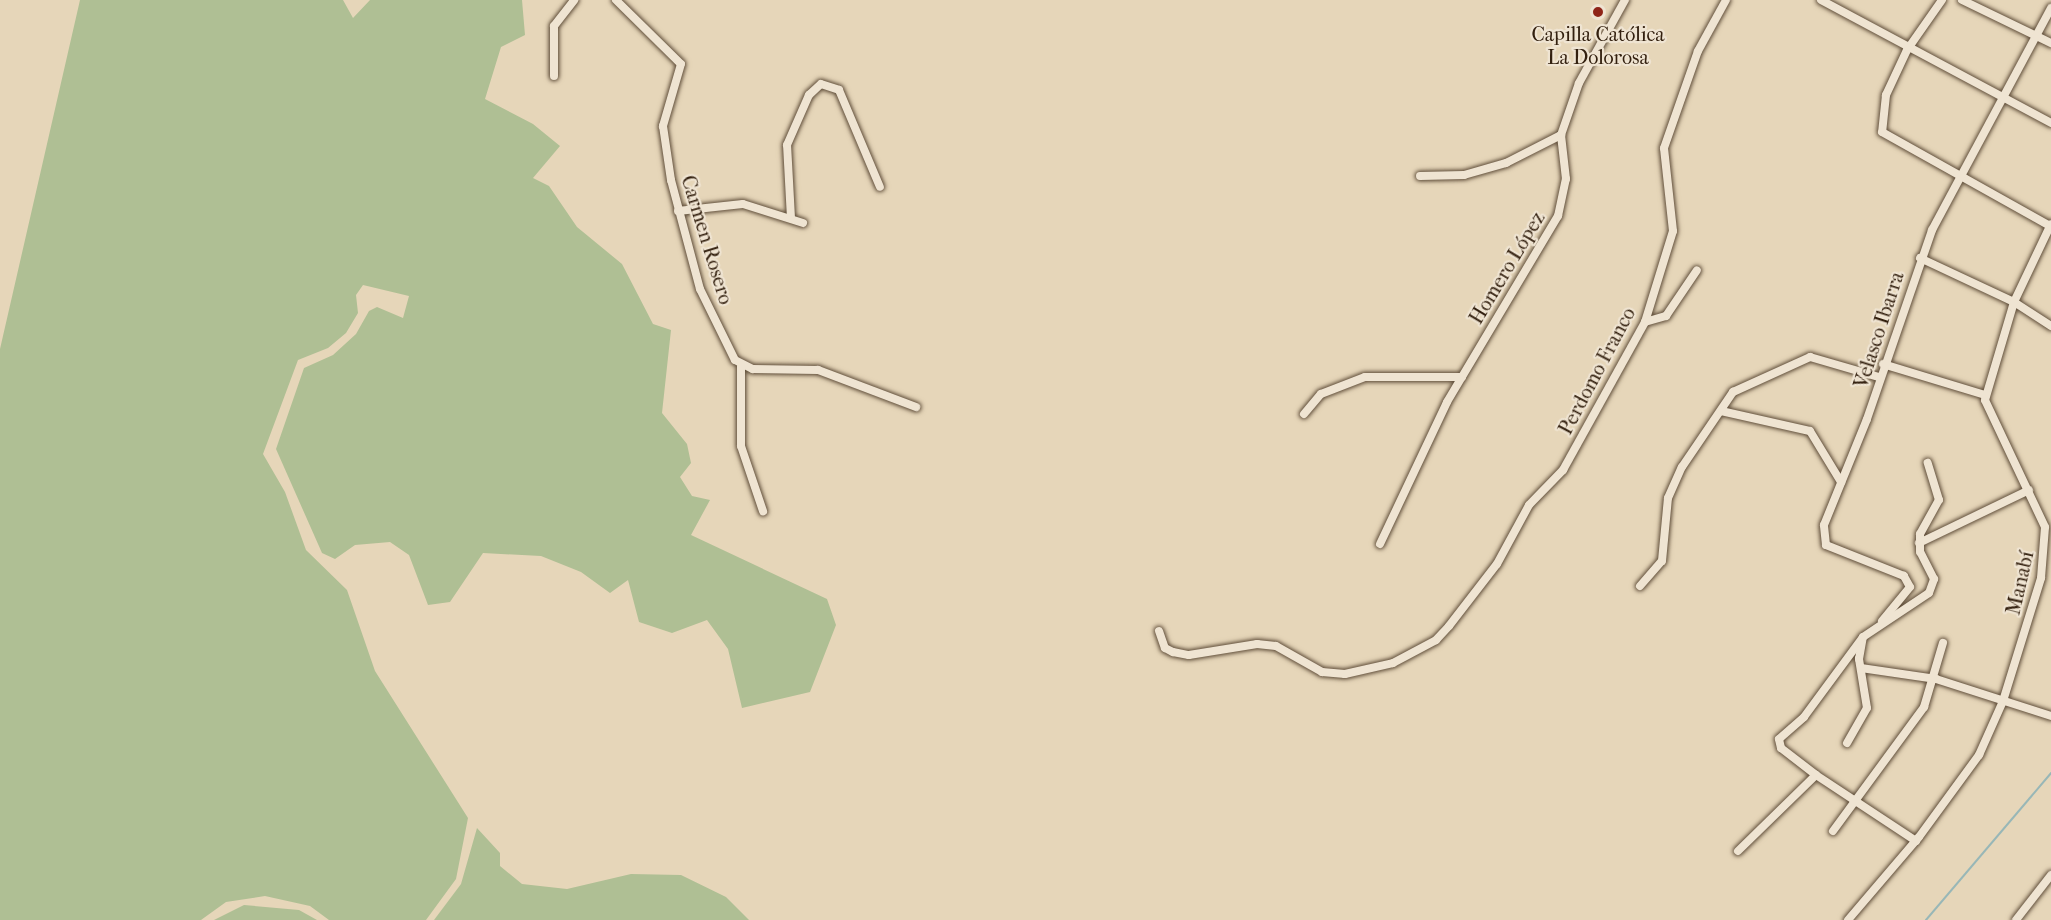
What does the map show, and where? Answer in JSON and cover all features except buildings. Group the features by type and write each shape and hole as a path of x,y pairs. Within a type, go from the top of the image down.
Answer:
{"street":[{"path":"554,76 554,26 574,0"},
{"name":"Carmen Rosero","path":"616,0 681,64 663,126 678,211 700,290 727,349 741,366"},
{"name":"Homero López","path":"1380,544 1462,377 1558,216 1566,179 1561,135 1579,83 1625,0"},
{"name":"Perdomo Franco","path":"1159,631 1165,648 1173,652 1189,655 1257,644 1276,646 1322,672 1345,674 1393,663 1436,640 1497,564 1529,505 1563,470 1645,322 1673,231 1664,148 1698,51 1726,0"},
{"path":"1821,0 1907,50 2004,96 2051,123"},
{"path":"1840,9 1845,0"},
{"path":"1883,364 1986,395 2014,302 2051,225 1959,178 1882,132 1886,95 1907,50 1941,0"},
{"path":"1962,0 2051,43"},
{"name":"Velasco Ibarra","path":"1882,621 1910,587 1905,576 1826,544 1824,525 1867,419 1883,364 1920,258 1959,178 2051,8"},
{"path":"791,218 787,145 809,95 821,84 839,90 880,188"},
{"path":"1420,176 1464,175 1506,163 1561,135"},
{"path":"678,211 740,204 803,223"},
{"path":"1920,258 2014,302 2051,326"},
{"path":"1645,322 1666,316 1696,270"},
{"path":"1640,586 1662,561 1668,498 1682,467 1733,392 1807,358 1879,377"},
{"path":"763,511 741,446 741,366 818,370 916,407"},
{"path":"1304,414 1321,394 1365,377 1462,377"},
{"name":"Manabí","path":"1848,920 1916,841 1979,755 2003,701 2042,578 2045,527 1986,395"},
{"path":"1721,411 1810,431 1817,436 1840,482"},
{"path":"1916,841 1816,775 1778,742 1804,717 1863,637 1882,621 1916,603 1932,587 1933,573 1919,543 1923,526 1939,500 1928,464"},
{"path":"1919,543 2029,490"},
{"path":"1847,743 1867,708 1861,668 1863,637"},
{"path":"1833,831 1854,800 1902,741 1936,679 1943,644"},
{"path":"1861,668 1936,679 2051,716"},
{"path":"1738,851 1816,775"},
{"path":"2016,920 2051,875"}],"green space":[{"path":"80,0 343,0 353,18 370,0 522,0 525,35 501,47 485,99 533,124 560,146 533,178 549,186 577,227 622,264 653,324 671,330 662,413 687,444 691,463 680,477 692,496 710,500 691,535 827,599 836,625 810,692 742,708 728,649 707,620 672,633 639,622 628,580 610,593 581,572 541,556 483,553 450,602 428,605 409,555 390,542 355,545 335,559 322,553 276,449 304,368 333,355 356,334 369,311 377,307 403,318 409,296 363,285 356,295 358,313 346,333 328,348 298,360 263,454 285,492 306,550 347,590 375,671 468,818 456,879 426,920 329,920 310,906 265,896 226,902 201,920 0,920 0,349"},
{"path":"477,828 500,853 500,866 522,884 567,889 631,874 681,875 726,897 749,920 434,920 461,884"},
{"path":"244,905 299,910 317,920 214,920"}],"waterway":[{"path":"1926,920 2051,773"}],"place":[{"name":"Capilla Católica La Dolorosa","path":"1598,12"}]}
